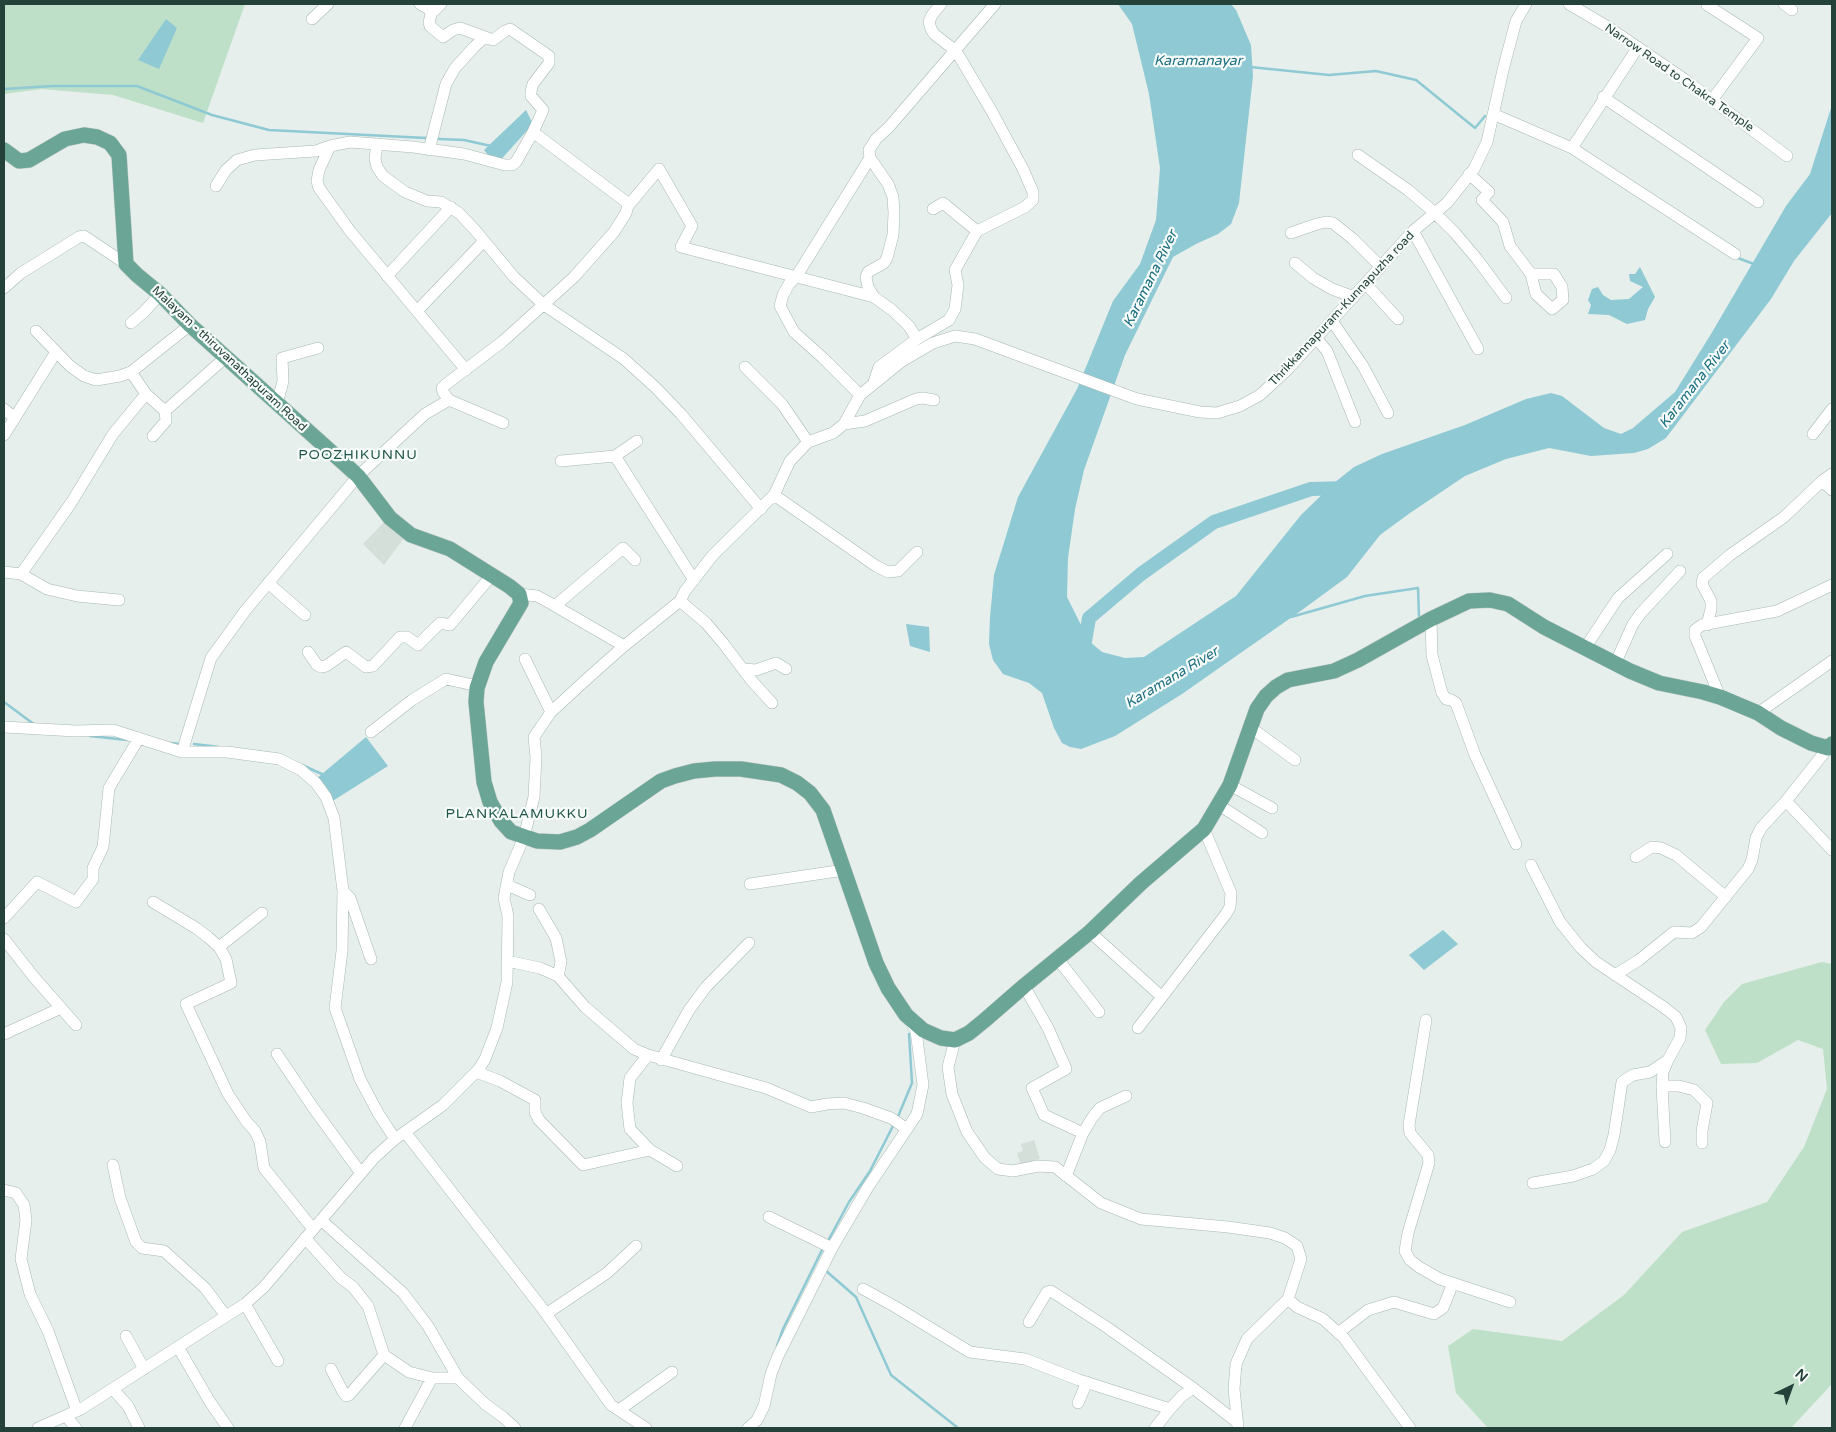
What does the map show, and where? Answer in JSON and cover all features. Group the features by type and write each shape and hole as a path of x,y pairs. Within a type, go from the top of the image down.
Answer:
{"main road":[{"path":"4,150 19,161 29,160 65,139 84,136 97,137 110,143 119,155 126,264"},
{"name":"Malayam - thiruvanathapuram Road","path":"126,264 160,294 190,325 358,476 390,518 411,535 450,549 519,594"},
{"path":"519,594 521,602 491,651 478,686 477,721 484,782 490,802 501,821 511,832 536,841 560,842 577,837 661,781 675,776 715,769 756,771 781,775 797,783 810,793 823,810 876,963 888,988 906,1015 923,1030 941,1038 955,1040 969,1033 1090,932 1141,883 1204,829 1230,785 1250,727 1261,703 1276,687 1288,680 1334,671 1350,664 1430,619 1469,601 1490,600 1512,607 1544,627 1615,664 1659,683 1720,697 1758,713 1799,737 1830,746"}],"street":[{"path":"312,19 328,4"},
{"path":"216,186 226,170 238,160 254,155 316,151 350,142 413,147 464,154 506,165 512,165 516,162 543,110 531,96 531,91 533,84 549,63 549,56 510,29 505,30 493,40 457,28 443,37 430,26 431,12 429,9 420,4"},
{"path":"431,12 441,4"},
{"path":"38,1428 72,1414 113,1390 245,1304 264,1287 360,1172 395,1139 443,1105 476,1072 484,1059 497,1028 507,982 508,916 504,898 509,872 524,837 534,797 536,757 534,737 551,712 624,646 680,601 713,554 774,495 790,461 808,442 834,433 844,424 860,395 874,382 879,367 918,339 949,320 955,309 958,286 955,270 977,230 1025,207 1033,200 1033,192 1004,132 956,51 934,34 931,28 929,22 941,4"},
{"path":"918,339 898,315 874,297 868,287 866,277 868,272 884,263 887,258 894,213 893,197 888,184 870,158 868,150 876,138 889,127 995,4"},
{"name":"Thrikkannapuram-Kunnapuzha road","path":"874,382 902,361 933,343 955,336 975,339 1137,399 1200,412 1217,413 1240,406 1260,395 1287,370 1413,231 1446,203 1469,174 1482,154 1487,142 1516,21 1526,4"},
{"name":"Narrow Road to Chakra Temple","path":"1569,4 1584,8 1787,156"},
{"path":"1707,4 1758,38 1712,100"},
{"path":"430,150 446,84 456,68 484,38"},
{"path":"1572,148 1603,97 1638,47"},
{"path":"1603,97 1758,202"},
{"path":"1493,114 1572,148 1735,254"},
{"path":"533,132 625,201 628,206"},
{"path":"377,144 375,159 377,167 392,185 415,197 427,201 440,202 451,207 475,230 514,277 544,305 624,359 654,387 681,414 761,508"},
{"path":"330,146 319,170 317,181 319,188 350,231 466,370"},
{"path":"1358,155 1408,190 1435,213 1476,259 1506,298"},
{"path":"860,395 794,332 784,317 780,306 789,284 796,277 870,158"},
{"path":"502,422 449,400 442,388 447,382 502,342 574,277 614,232 624,217 628,206 659,169 692,226 681,247 874,297"},
{"path":"1469,174 1489,192 1482,200 1503,222 1510,246 1531,274"},
{"path":"932,209 943,203 977,230"},
{"path":"387,276 451,207"},
{"path":"1291,233 1317,224 1333,223 1353,239 1381,267"},
{"path":"1413,231 1478,349"},
{"path":"4,288 21,273 79,237 84,236 126,264"},
{"path":"416,311 484,241"},
{"path":"1295,263 1313,278 1332,289 1354,297"},
{"path":"1366,284 1398,319"},
{"path":"131,323 160,294"},
{"path":"1332,321 1352,346 1388,413"},
{"path":"36,331 70,366 84,376 96,380 131,372 190,325"},
{"path":"1316,338 1327,351 1355,422"},
{"path":"277,404 283,381 282,358 318,348"},
{"path":"4,434 56,352"},
{"path":"165,411 226,357"},
{"path":"745,366 782,404 808,442"},
{"path":"131,372 146,394 165,411 166,421 153,436"},
{"path":"21,574 58,523 113,434 146,394"},
{"path":"844,424 865,421 916,399 934,400"},
{"path":"182,752 211,658 245,611 358,476 425,414 449,400"},
{"path":"4,409 15,418"},
{"path":"1813,434 1832,409"},
{"path":"561,461 615,456 638,442"},
{"path":"615,456 694,580"},
{"path":"1707,624 1711,601 1702,584 1703,578 1716,566 1784,517 1832,474"},
{"path":"1822,481 1832,490"},
{"path":"774,495 876,566 888,572 898,571 917,552"},
{"path":"556,605 623,548 635,560"},
{"path":"1585,648 1618,598 1667,554"},
{"path":"1615,664 1633,624 1680,571"},
{"path":"4,572 21,574 47,589 77,596 119,600"},
{"path":"308,652 317,665 321,667 326,666 346,652 366,667 373,666 400,637 406,637 418,644 440,623 450,625 492,575"},
{"path":"268,583 305,615"},
{"path":"1720,697 1694,633 1698,627 1777,612 1832,585"},
{"path":"519,594 537,596 556,605 624,646"},
{"path":"680,601 706,623 742,669 772,703"},
{"path":"1430,619 1432,655 1442,693 1446,699 1456,704 1475,755 1516,844"},
{"path":"525,659 551,712"},
{"path":"1758,713 1832,661"},
{"path":"742,669 756,670 776,663 786,669"},
{"path":"371,732 412,700 446,680 478,686"},
{"path":"4,727 112,730 138,741 165,746 182,752 227,752 279,759 301,770 316,783 326,797 334,818 343,891 342,951 334,1008 360,1079 378,1113 395,1139"},
{"path":"1250,727 1295,760"},
{"path":"4,918 37,882 76,902 93,879 93,868 104,847 109,788 138,741"},
{"path":"1615,975 1639,960 1674,932 1692,933 1701,927 1748,869 1752,860 1756,838 1761,828 1786,801 1830,746"},
{"path":"1230,785 1272,808"},
{"path":"1786,801 1832,850"},
{"path":"1219,805 1262,833"},
{"path":"1138,1028 1230,907 1231,894 1204,829"},
{"path":"1636,857 1652,848 1661,848 1676,855 1726,897"},
{"path":"1532,866 1560,922 1582,948 1596,962 1676,1017 1681,1028 1680,1038 1668,1060 1662,1086 1665,1142"},
{"path":"750,884 844,870"},
{"path":"507,885 530,895"},
{"path":"343,891 350,898 371,959"},
{"path":"153,902 196,928 219,947 226,959 231,983 186,1004 228,1094 260,1142 264,1168 317,1224 403,1294 428,1326 458,1378 485,1404 515,1428"},
{"path":"539,909 556,938 561,962 558,976"},
{"path":"219,947 262,913"},
{"path":"1090,932 1162,997"},
{"path":"4,939 33,976 76,1025"},
{"path":"661,1060 689,1010 706,987 749,943"},
{"path":"1057,958 1099,1012"},
{"path":"508,961 540,968 558,976 585,1007 634,1049 648,1056 766,1088 811,1107 844,1103 863,1108 891,1118 907,1129"},
{"path":"1024,986 1048,1028 1066,1069 1032,1088 1044,1115 1083,1133"},
{"path":"4,1034 61,1008"},
{"path":"748,1428 757,1420 764,1406 771,1374 778,1356 832,1248 868,1187 917,1114 923,1085 916,1031 906,1015"},
{"path":"1426,1020 1409,1125 1410,1133 1428,1154 1429,1163 1404,1251 1410,1260 1440,1279 1510,1302"},
{"path":"955,1040 948,1067 952,1094 967,1132 985,1158 998,1169 1013,1171 1038,1166 1054,1167 1101,1203 1141,1219 1270,1233 1286,1238 1297,1246 1301,1259 1288,1298 1247,1339 1236,1364 1234,1390 1238,1426"},
{"path":"277,1054 360,1172"},
{"path":"648,1056 630,1078 627,1103 630,1129 650,1150 677,1166"},
{"path":"1533,1183 1573,1176 1593,1169 1604,1161 1614,1135 1622,1082 1633,1075 1650,1072 1668,1060"},
{"path":"476,1072 500,1081 535,1100 535,1112 539,1120 583,1166 650,1150"},
{"path":"1662,1086 1679,1086 1694,1090 1707,1103 1702,1143"},
{"path":"1066,1176 1083,1133 1092,1118 1100,1108 1126,1096"},
{"path":"405,1132 546,1314 612,1404 646,1428"},
{"path":"113,1165 120,1198 136,1242 142,1248 164,1251 206,1288 226,1316"},
{"path":"4,1190 16,1193 24,1205 26,1220 21,1259 23,1268 30,1294 48,1330 76,1428"},
{"path":"770,1217 832,1248"},
{"path":"305,1238 341,1278 353,1287 368,1306 384,1356 409,1372 432,1378 458,1378"},
{"path":"546,1314 607,1273 636,1246"},
{"path":"1338,1333 1368,1310 1394,1302 1434,1314 1443,1308 1453,1283"},
{"path":"863,1289 970,1352 1026,1359 1087,1382 1170,1409"},
{"path":"1030,1322 1047,1292 1051,1291 1105,1326 1193,1388 1238,1426"},
{"path":"1288,1298 1296,1307 1323,1319 1344,1338 1410,1428"},
{"path":"245,1304 278,1361"},
{"path":"126,1336 144,1369"},
{"path":"178,1348 228,1428"},
{"path":"331,1368 346,1396 384,1356"},
{"path":"619,1410 672,1372"},
{"path":"405,1428 432,1378"},
{"path":"1078,1403 1087,1382"},
{"path":"1155,1428 1182,1396 1193,1388"},
{"path":"113,1390 128,1406 139,1428"}],"shaded area":[{"path":"384,522 404,538 384,565 363,544"},
{"path":"1034,1140 1040,1159 1021,1165 1017,1153 1023,1151 1021,1144"}],"green space":[{"path":"4,4 245,4 203,123 113,95 41,89 4,94"},
{"path":"1822,962 1832,964 1832,1384 1791,1428 1488,1428 1456,1393 1448,1346 1473,1329 1562,1341 1624,1295 1682,1232 1767,1202 1804,1147 1827,1089 1823,1049 1798,1040 1757,1063 1721,1064 1705,1030 1724,1002 1742,984"}],"water":[{"name":"Karamanayar","path":"1118,4 1231,4 1236,10 1251,45 1253,76 1239,203 1231,224 1218,234 1173,257 1125,355 1084,470 1075,509 1068,558 1067,597 1089,641 1102,652 1125,658 1144,657 1236,596 1301,515 1334,483 1354,467 1382,454 1465,425 1526,399 1551,393 1562,396 1604,428 1621,434 1633,428 1675,392 1786,206 1810,174 1832,105 1832,213 1794,261 1771,299 1666,438 1648,449 1634,453 1591,456 1549,448 1506,459 1465,476 1380,535 1347,577 1302,610 1182,694 1115,736 1081,749 1062,743 1054,728 1042,693 1029,683 1003,674 993,660 989,644 990,617 994,575 1018,497 1077,389 1113,301 1140,264 1156,220 1160,168 1149,94 1132,24"},
{"path":"166,19 177,28 159,69 138,60"},
{"path":"526,110 533,124 496,165 484,150"},
{"path":"1640,267 1655,297 1648,309 1645,320 1627,324 1609,315 1588,314 1591,305 1588,300 1592,289 1598,287 1603,295 1611,300 1629,299 1643,287 1630,281 1629,274 1635,274"},
{"path":"906,624 929,627 930,652 910,646"},
{"path":"366,737 388,766 331,802 316,779"},
{"path":"1443,930 1458,944 1424,970 1409,955"}],"waterway":[{"path":"1250,67 1329,75 1376,71 1416,80 1475,128 1485,116"},
{"path":"4,89 52,86 137,86 212,115 269,130 426,138"},
{"path":"439,139 464,140 491,146"},
{"path":"1735,257 1754,264"},
{"path":"1083,653 1089,618 1141,574 1214,522 1311,489 1346,488"},
{"path":"1291,617 1365,596 1418,588 1419,617"},
{"path":"4,702 35,725"},
{"path":"90,736 127,740"},
{"path":"170,743 181,744"},
{"path":"194,744 219,747"},
{"path":"302,765 324,775"},
{"path":"897,1119 912,1083 909,1034"},
{"path":"829,1239 849,1202 870,1171 894,1124"},
{"path":"777,1346 783,1329 822,1250"},
{"path":"825,1270 856,1297 891,1375 958,1428"}],"district":[{"name":"POOZHIKUNNU","path":"358,455"},
{"name":"PLANKALAMUKKU","path":"517,814"}],"water label":[{"name":"Karamana River","path":"1151,279"},
{"name":"Karamana River","path":"1695,385"},
{"name":"Karamana River","path":"1172,678"}]}
